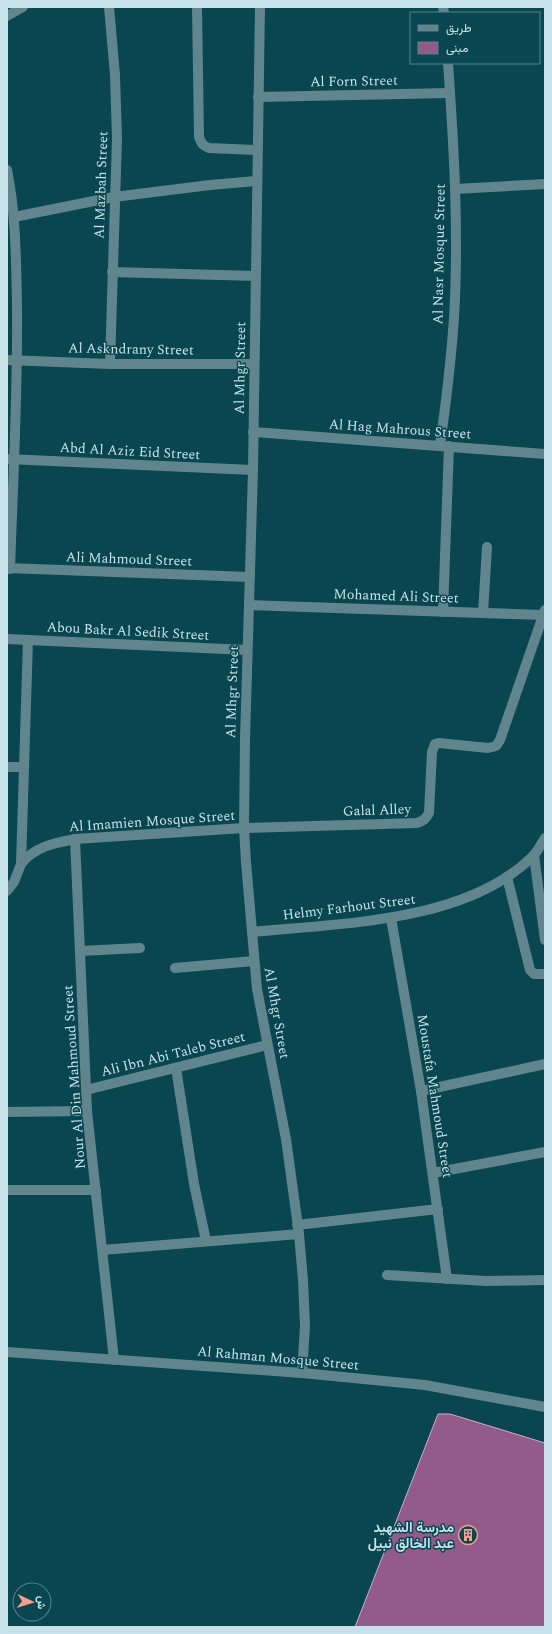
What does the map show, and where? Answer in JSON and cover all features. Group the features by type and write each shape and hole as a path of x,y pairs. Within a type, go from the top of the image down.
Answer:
{"street":[{"path":"7,16 23,7"},
{"name":"Al Mazbah Street","path":"109,7 115,75 117,138 110,364"},
{"path":"197,7 200,142 209,148 258,150"},
{"name":"Al Mhgr Street","path":"260,7 253,470 247,650 244,828 254,960 267,1045 278,1092 286,1139 298,1230 303,1280 305,1326 302,1373"},
{"name":"Al Nasr Mosque Street","path":"443,612 445,446 448,382 454,318 456,253 455,189 448,64"},
{"name":"Al Forn Street","path":"258,97 450,93"},
{"path":"7,170 14,218 11,248 18,360 10,459 9,569"},
{"path":"14,218 114,197 194,186 258,182"},
{"path":"455,189 545,184"},
{"path":"112,272 256,276"},
{"name":"Al Askndrany Street","path":"7,360 110,364 254,364"},
{"name":"Al Hag Mahrous Street","path":"253,432 545,454"},
{"name":"Abd Al Aziz Eid Street","path":"10,459 253,470"},
{"path":"483,613 487,547"},
{"name":"Ali Mahmoud Street","path":"9,569 250,578"},
{"name":"Mohamed Ali Street","path":"249,605 443,612 544,613"},
{"name":"Galal Alley","path":"244,828 417,823 424,820 430,808 433,748 435,744 439,743 488,748 498,743 544,613"},
{"name":"Abou Bakr Al Sedik Street","path":"7,639 247,650"},
{"path":"7,891 14,882 21,864 28,640"},
{"path":"7,767 24,767"},
{"name":"Al Imamien Mosque Street","path":"21,864 27,856 34,851 61,842 244,828"},
{"name":"Helmy Farhout Street","path":"252,932 391,918 427,911 466,898 507,877 534,855 545,838"},
{"name":"Nour Al Din Mahmoud Street","path":"75,840 87,1111 114,1360"},
{"path":"534,855 545,940"},
{"path":"507,877 530,970 534,974 545,974"},
{"name":"Moustafa Mahmoud Street","path":"391,918 421,1091 447,1279"},
{"path":"80,951 140,948"},
{"path":"175,968 254,960"},
{"name":"Ali Ibn Abi Taleb Street","path":"86,1090 267,1045"},
{"path":"421,1091 545,1064"},
{"path":"176,1068 189,1155 206,1241"},
{"path":"7,1112 87,1111"},
{"path":"433,1173 545,1152"},
{"path":"7,1190 96,1190"},
{"path":"102,1250 206,1241 298,1230 438,1209"},
{"path":"387,1275 447,1279 545,1280"},
{"name":"Al Rahman Mosque Street","path":"7,1352 302,1373 425,1385 545,1407"}],"building":[{"name":"مدرسة الشهيد عبد الخالق نبيل","path":"438,1414 450,1414 545,1443 545,1627 355,1627"}],"place":[{"name":"مدرسة الشهيد عبد الخالق نبيل","path":"468,1535"}]}
